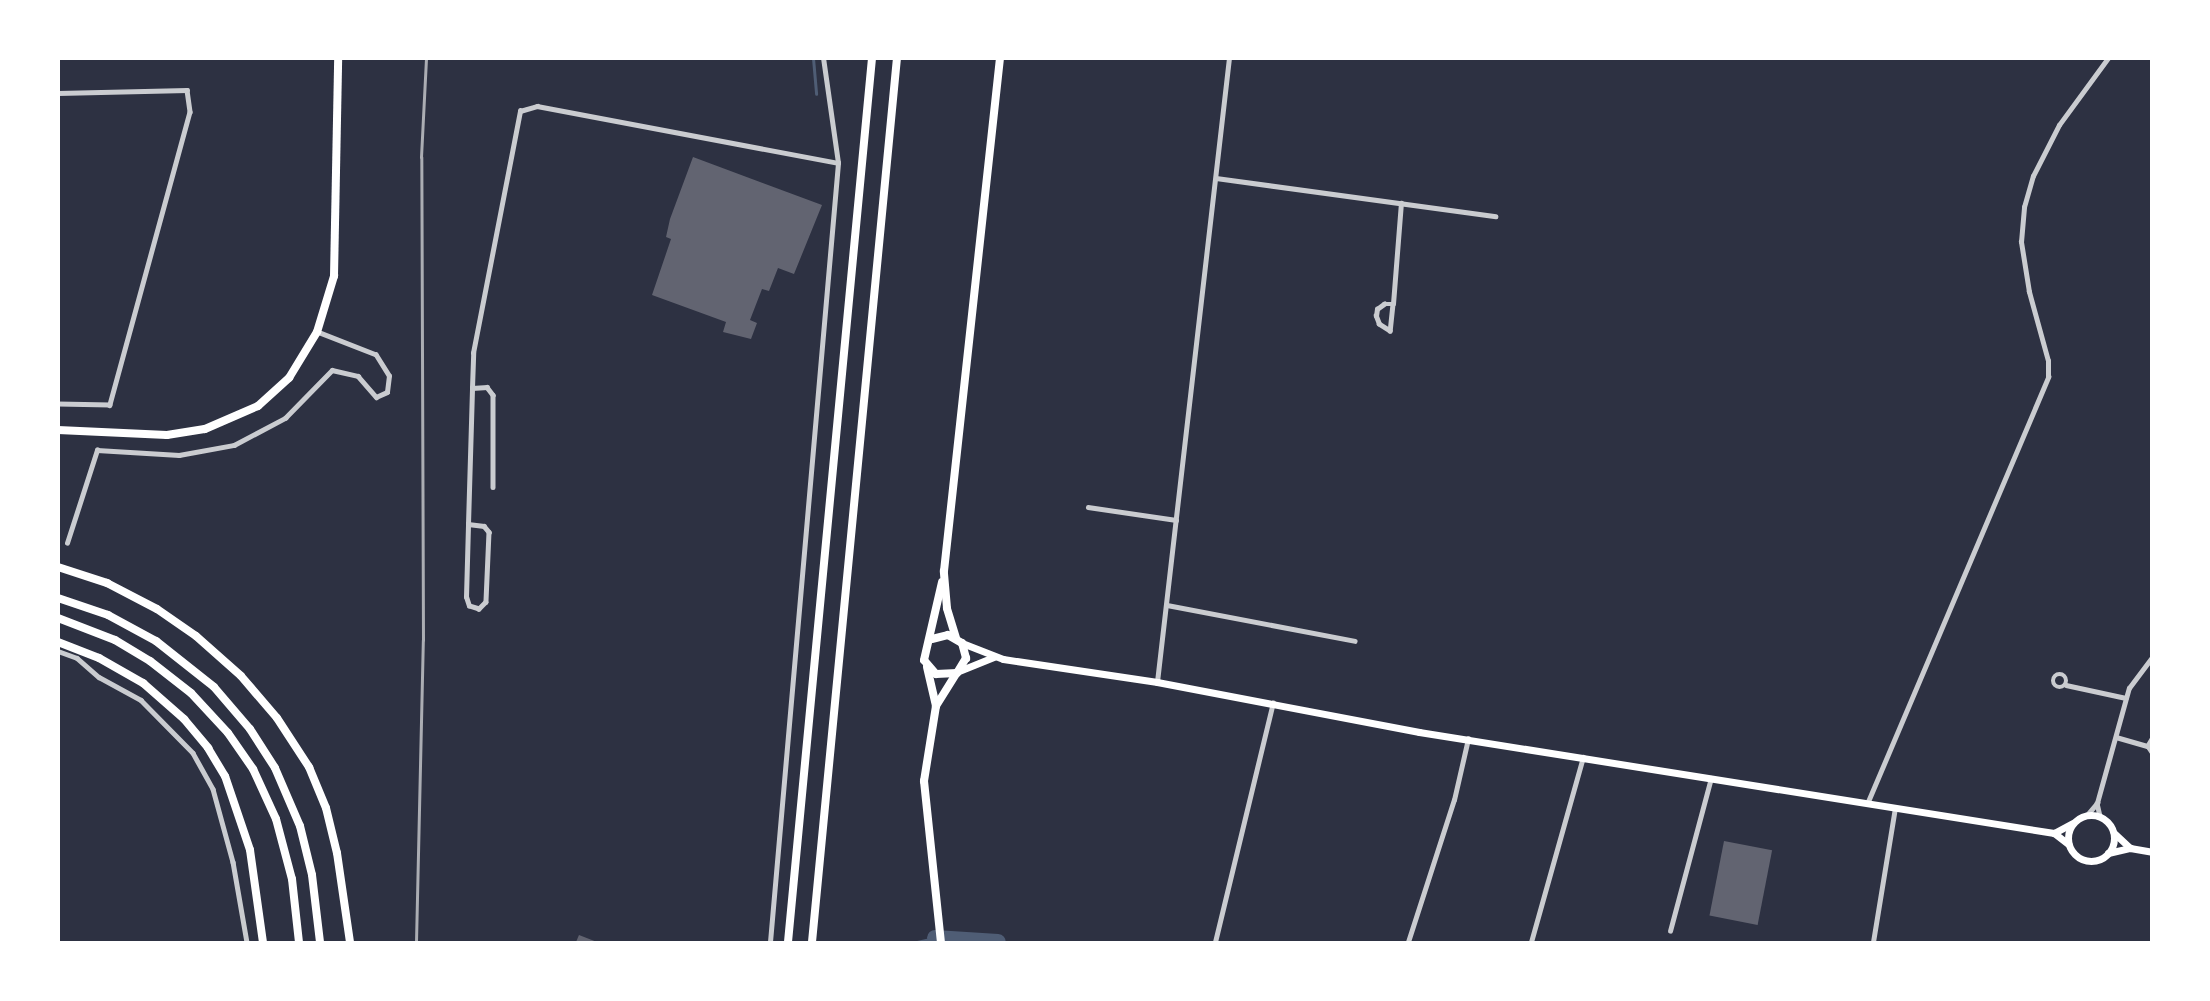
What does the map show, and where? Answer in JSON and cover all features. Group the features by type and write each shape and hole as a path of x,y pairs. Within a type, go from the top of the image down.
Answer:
{"highway":[{"path":"788,942 872,58"},
{"path":"812,942 897,58"},
{"path":"58,567 106,583 196,636 241,676 277,718 309,767 326,808 337,853 350,942"},
{"path":"58,598 108,615 156,641 214,687 250,729 275,768 300,826 312,875 320,942"},
{"path":"58,618 115,640 150,661 199,700 235,743 260,782 279,827 292,879 299,942"},
{"path":"58,642 99,658 143,683 184,719 208,748 225,776 250,850 263,942"}],"main road":[{"path":"58,430 167,435 224,423 273,395 303,360 317,332 334,276 337,241 338,58"},
{"path":"941,942 924,782 936,706 924,652 932,639 944,571 1000,58"},
{"path":"936,706 966,658 947,608 944,571"},
{"path":"932,639 948,635 994,657 1157,682 1468,740 2054,833 2083,860 2099,860 2108,853 2130,848 2151,852"},
{"path":"927,668 941,676 958,672 994,657"},
{"path":"2054,833 2087,815 2100,816 2130,848"},
{"path":"2068,844 2073,823"},
{"path":"2108,853 2114,832"}],"street":[{"path":"770,942 838,163 823,58"},
{"path":"1157,682 1229,58"},
{"path":"1867,804 2048,377 2048,361 2029,292 2021,242 2024,207 2033,176 2059,125 2108,58"},
{"path":"58,93 187,90 190,112 110,405 58,404"},
{"path":"468,524 484,525 489,532 487,597 479,609 470,606 466,597 468,524 472,388 475,339 520,111 537,106 838,163"},
{"path":"1216,178 1495,216"},
{"path":"1393,304 1384,304 1377,309 1376,316 1379,324 1390,331 1393,304 1401,203"},
{"path":"67,543 97,450 179,455 234,445 285,418 332,370 358,376 376,397 387,392 389,376 376,354 317,332"},
{"path":"472,388 487,387 494,395 493,487"},
{"path":"1088,507 1176,520"},
{"path":"1167,605 1354,641"},
{"path":"58,651 77,658 99,677 141,700 193,753 213,789 237,883 247,942"},
{"path":"2087,815 2097,803 2126,698 2151,657"},
{"path":"2066,685 2126,698"},
{"path":"1215,942 1273,703"},
{"path":"2116,737 2148,746 2151,752"},
{"path":"2148,746 2151,739"},
{"path":"1408,942 1454,800 1468,740"},
{"path":"1531,942 1583,757"},
{"path":"1670,931 1712,778"},
{"path":"2097,803 2100,816"},
{"path":"1873,942 1895,808"}],"building":[{"path":"693,157 822,205 794,274 778,268 769,291 762,289 750,320 757,323 751,339 723,332 726,322 652,295 671,239 666,237 670,219"},
{"path":"1724,841 1772,850 1758,925 1709,916"},
{"path":"579,935 597,942 576,942"}],"waterway":[{"path":"813,58 816,94"},
{"path":"917,942 935,938"},
{"path":"935,938 998,942"}],"railway":[{"path":"416,942 423,640 421,157 426,58"}]}
